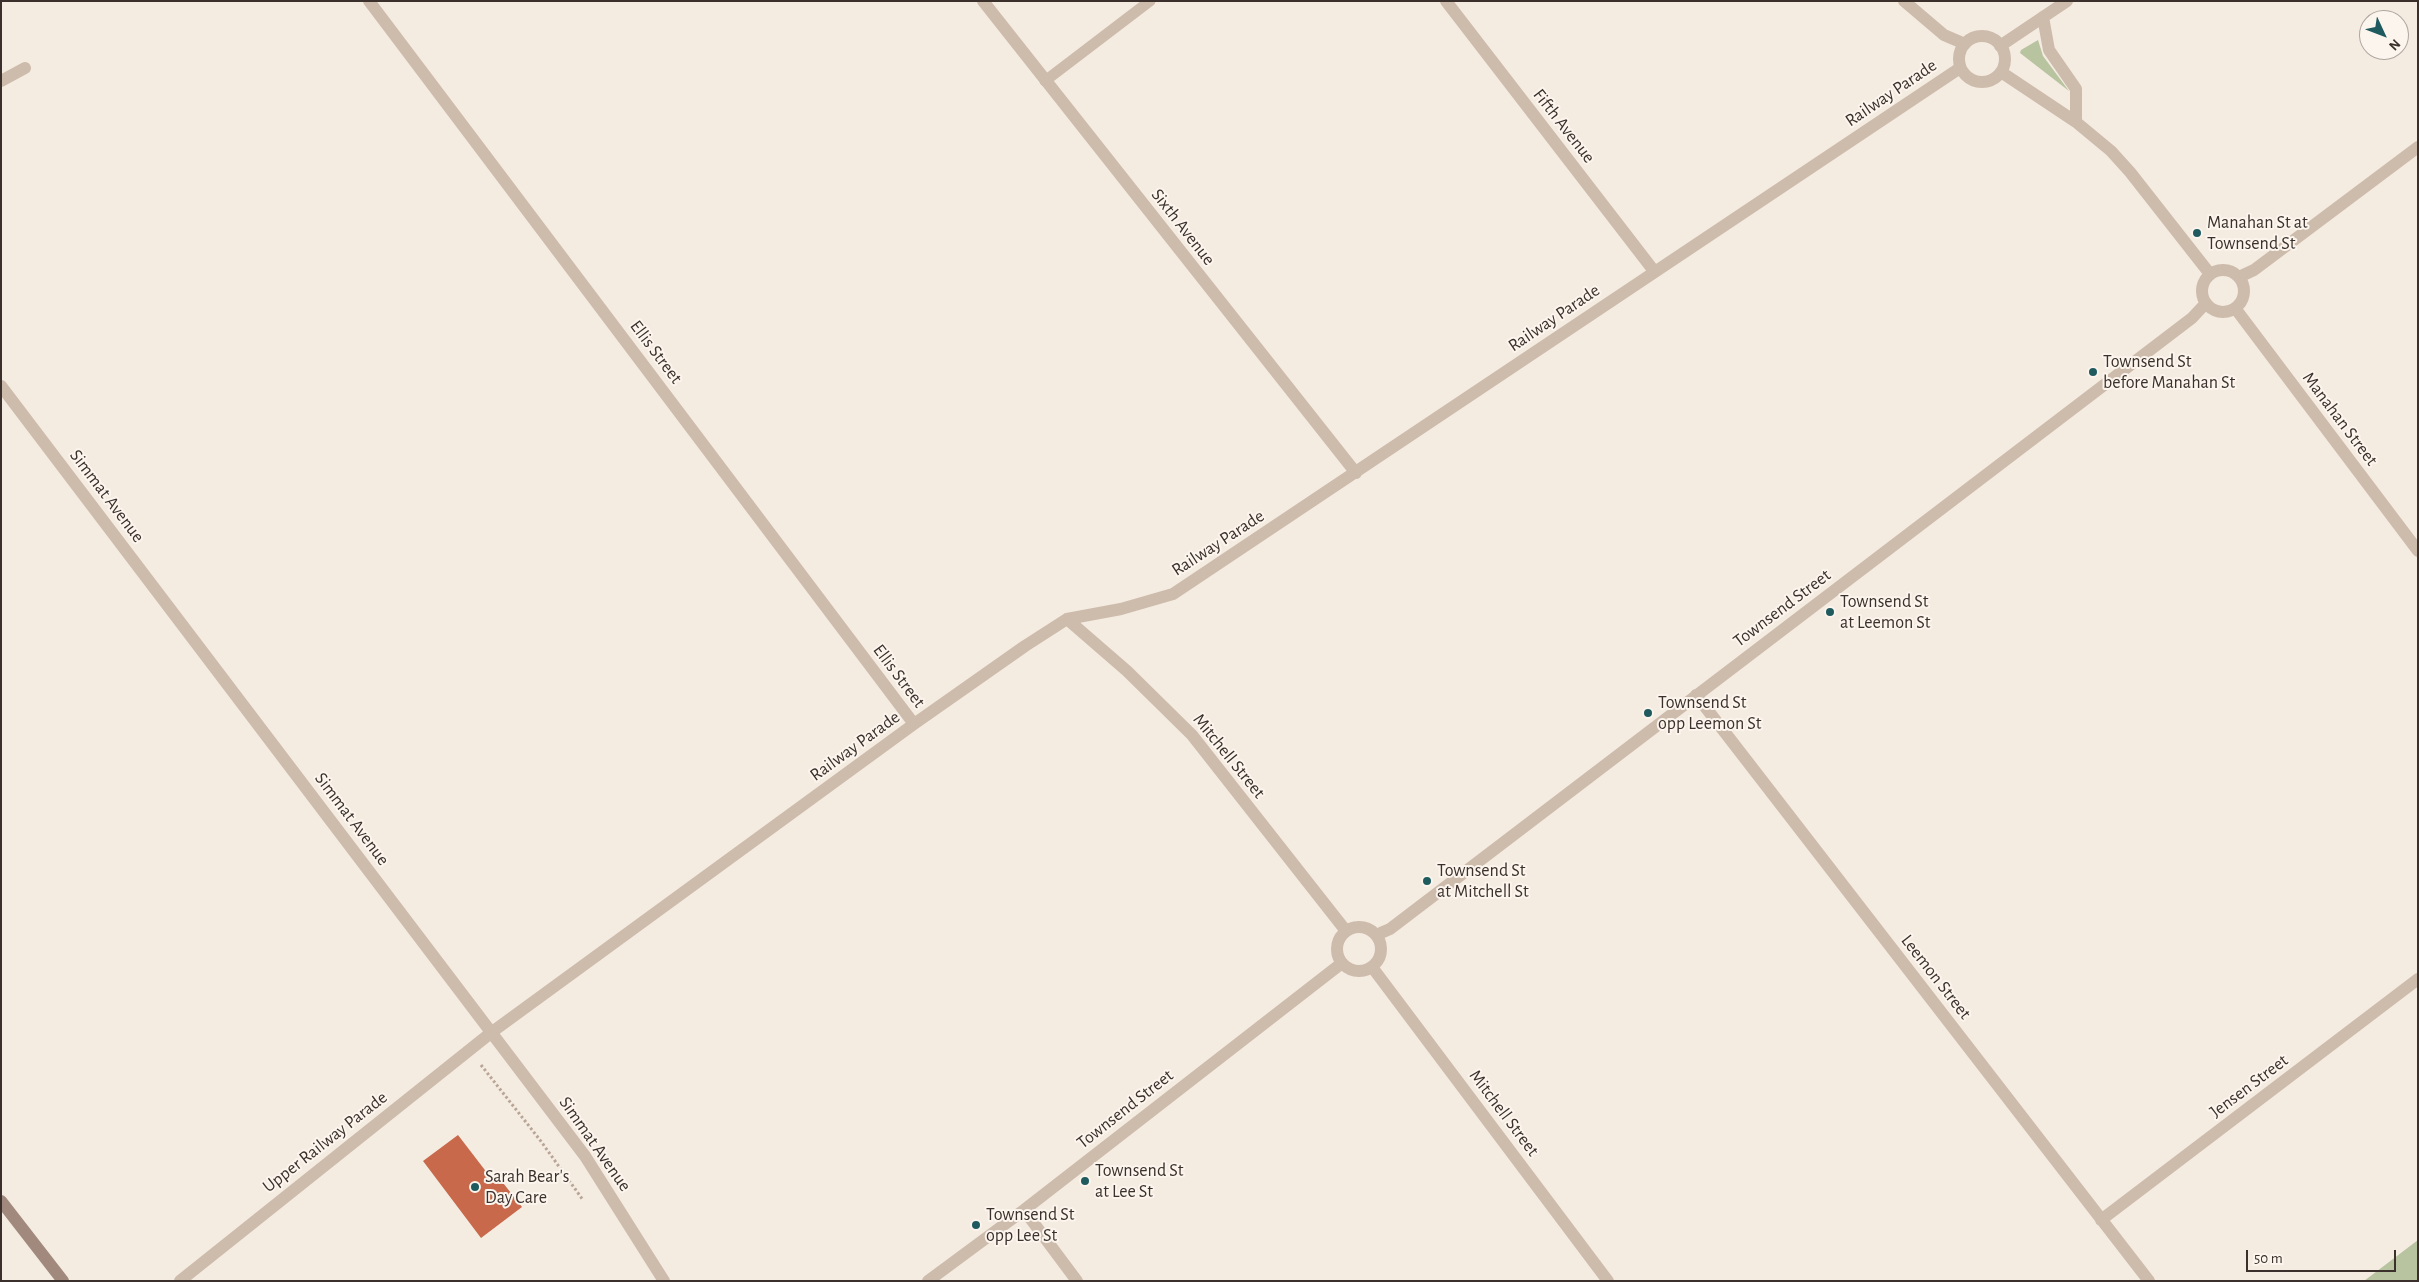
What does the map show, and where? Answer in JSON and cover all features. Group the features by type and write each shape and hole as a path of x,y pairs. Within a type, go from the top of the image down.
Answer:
{"main road":[{"path":"3,1205 63,1281"}],"street":[{"name":"Ellis Street","path":"369,1 914,724"},
{"name":"Sixth Avenue","path":"983,1 1356,473"},
{"name":"Fifth Avenue","path":"1446,1 1654,271"},
{"path":"1904,1 1944,35 1965,44"},
{"path":"2000,46 2067,1"},
{"path":"2043,17 2050,50 2076,90 2076,122"},
{"path":"1983,36 1995,41 2000,46 2005,59 2001,72 1996,78 1983,82 1969,79 1960,68 1959,55 1965,44 1976,37 1983,36"},
{"path":"1,81 25,68"},
{"name":"Railway Parade","path":"492,1032 914,724 1067,619 1121,609 1173,594 1960,68"},
{"path":"2001,72 2076,122 2111,151 2130,172 2210,274"},
{"path":"2240,277 2254,270 2418,147"},
{"path":"2222,270 2234,273 2240,277 2244,290 2240,303 2235,308 2223,312 2211,308 2206,303 2202,291 2203,285 2210,274 2222,270"},
{"name":"Townsend Street","path":"1376,935 1390,929 2192,318 2206,303"},
{"name":"Manahan Street","path":"2235,308 2418,551"},
{"name":"Simmat Avenue","path":"1,386 585,1156 664,1281"},
{"name":"Mitchell Street","path":"1067,619 1127,671 1192,735 1346,931"},
{"name":"Leemon Street","path":"1696,695 2148,1281"},
{"path":"1352,928 1365,928 1376,935 1380,948 1377,962 1372,967 1360,971 1353,970 1342,963 1337,950 1338,943 1346,931 1352,928"},
{"name":"Townsend Street","path":"928,1281 1024,1210 1342,963"},
{"name":"Mitchell Street","path":"1372,967 1608,1281"},
{"name":"Jensen Street","path":"2101,1220 2418,979"},
{"name":"Upper Railway Parade","path":"180,1281 492,1032"},
{"path":"1024,1210 1077,1281"}],"lane":[{"path":"1045,81 1150,1"}],"path":[{"path":"481,1065 540,1140 583,1200"}],"green space":[{"path":"2038,40 2043,56 2069,91 2020,53 2021,50"},
{"path":"2418,1240 2418,1281 2364,1281"}],"building":[{"name":"Sarah Bear's Day Care","path":"458,1135 491,1178 496,1174 522,1207 481,1238 423,1161"}],"place":[{"name":"Manahan St at Townsend St","path":"2197,233"},
{"name":"Townsend St before Manahan St","path":"2093,372"},
{"name":"Townsend St at Leemon St","path":"1830,612"},
{"name":"Townsend St opp Leemon St","path":"1648,713"},
{"name":"Townsend St at Mitchell St","path":"1427,881"},
{"name":"Townsend St at Lee St","path":"1085,1181"},
{"name":"Sarah Bear's Day Care","path":"475,1187"},
{"name":"Townsend St opp Lee St","path":"976,1225"}]}
